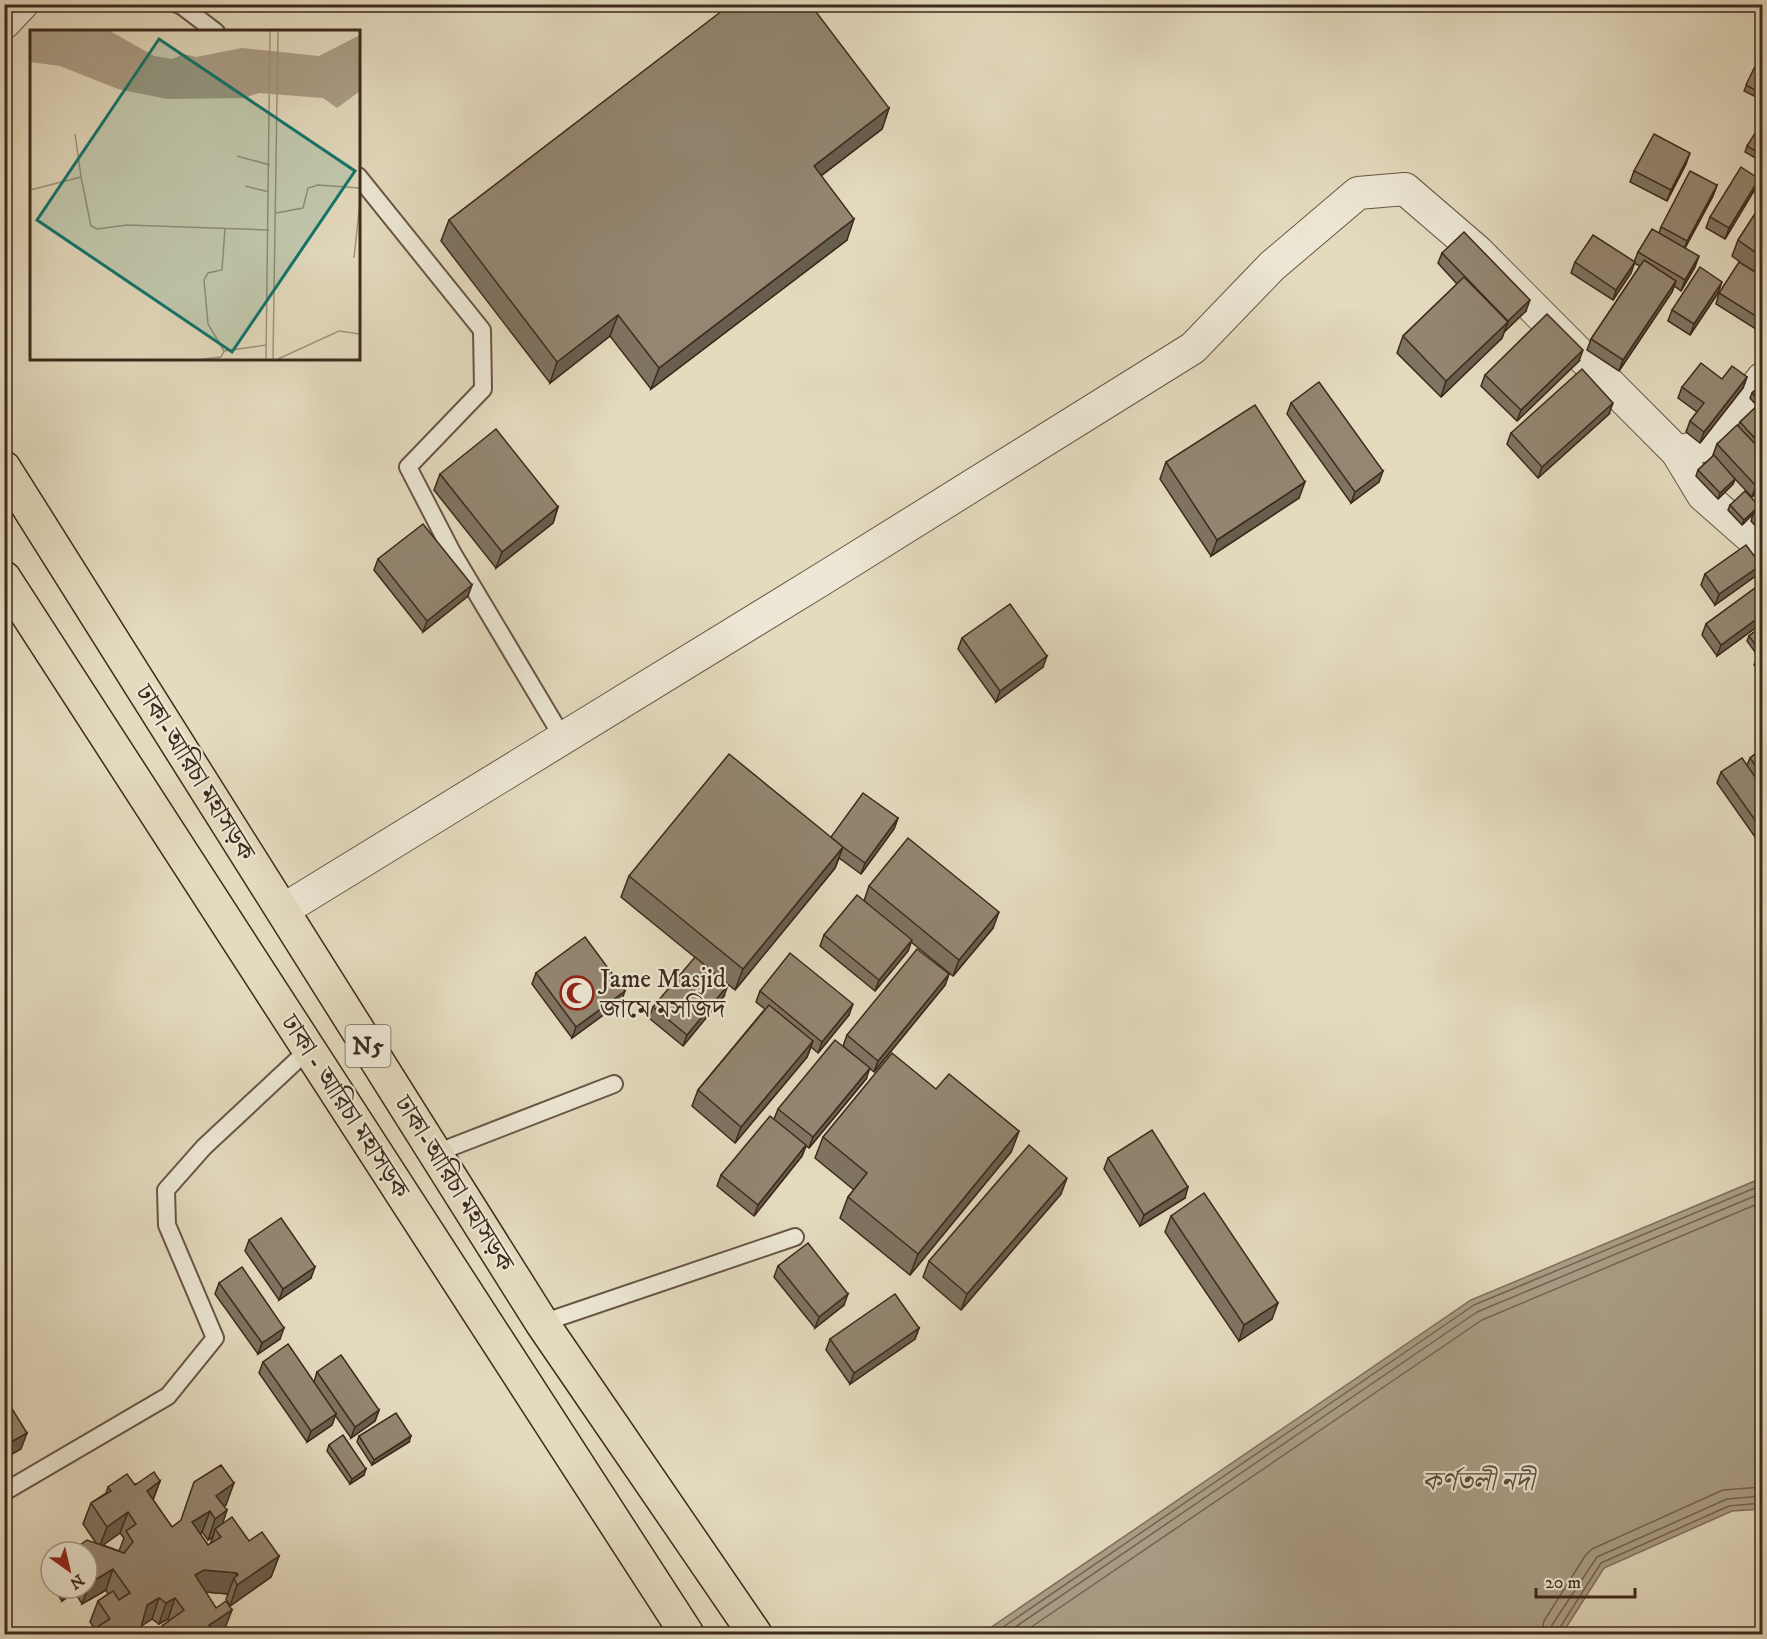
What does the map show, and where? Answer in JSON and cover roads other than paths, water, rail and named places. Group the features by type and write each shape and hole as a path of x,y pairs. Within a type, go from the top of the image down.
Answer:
{"highway":[{"name":"ঢাকা-আরিচা মহাসড়ক","path":"4,468 543,1323 749,1626"},
{"name":"ঢাকা - আরিচা মহাসড়ক","path":"4,578 687,1635"}],"street":[{"path":"4,23 22,4"},
{"path":"283,910 1193,348 1272,266 1358,193 1405,189 1477,251 1677,452 1703,495 1762,547"},
{"path":"1677,452 1714,443 1762,379"}],"lane":[{"path":"177,4 213,30"},
{"path":"360,178 482,330 483,389 408,466 452,552 563,738"},
{"path":"4,1492 168,1396 215,1338 167,1224 166,1190 204,1147 309,1049"},
{"path":"436,1153 614,1084"},
{"path":"543,1323 795,1237"}],"water":[{"name":"কর্ণতলী নদী","path":"1762,1178 1762,1509 1732,1511 1604,1568 1562,1634 986,1634 990,1628 1471,1300"}],"place":[{"name":"Jame Masjid জামে মসজিদ","path":"577,993"}]}
